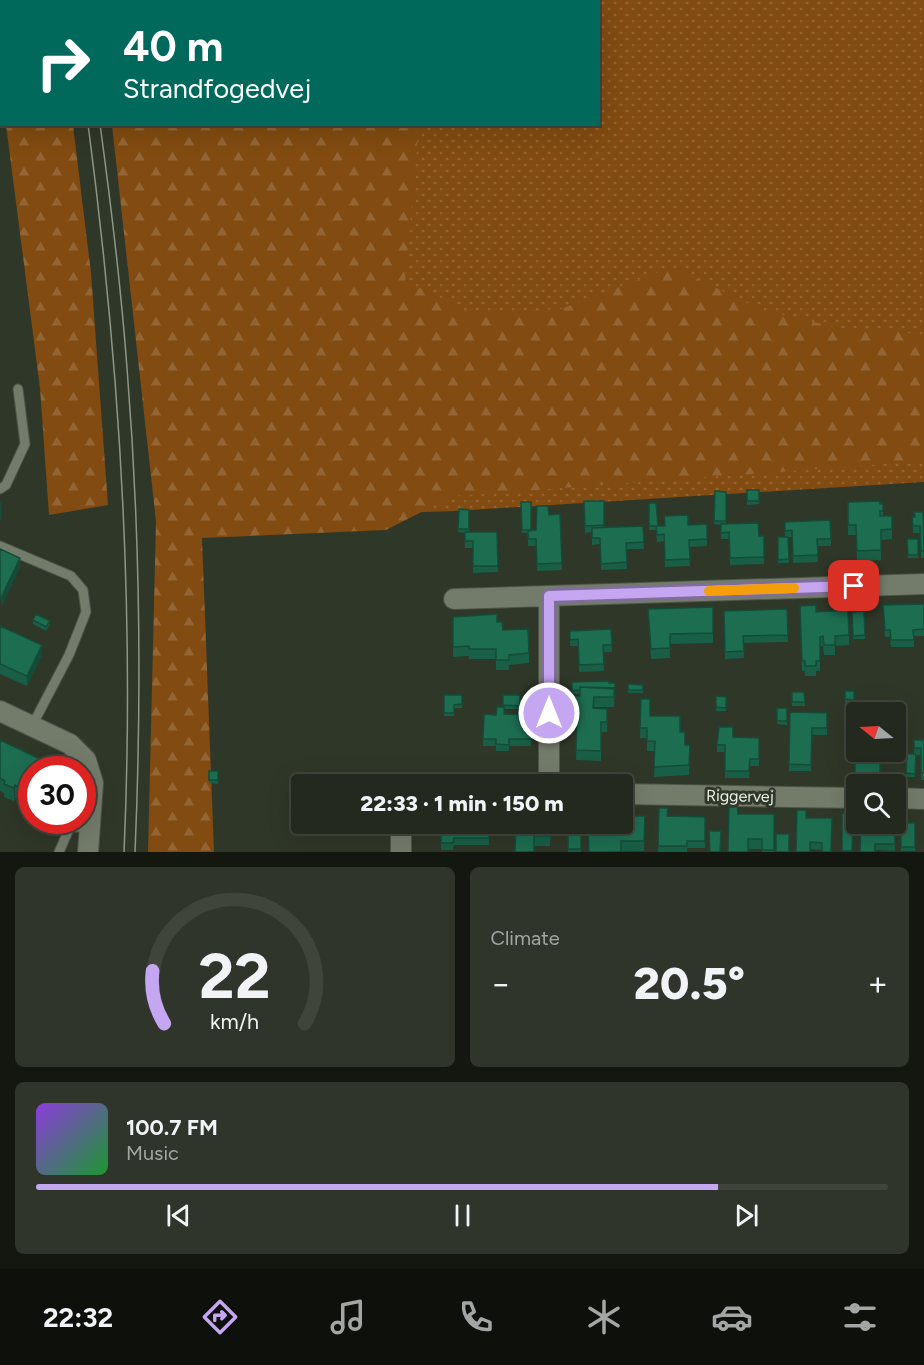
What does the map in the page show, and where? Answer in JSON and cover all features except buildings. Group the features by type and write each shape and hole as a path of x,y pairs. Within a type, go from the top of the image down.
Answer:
{"street":[{"path":"454,599 924,584"},
{"path":"549,596 549,774"},
{"path":"0,711 70,744 82,756"},
{"name":"Riggervej","path":"633,794 846,798"},
{"path":"906,798 924,799"},
{"path":"88,852 89,834"},
{"path":"401,834 401,852"}],"lane":[{"path":"0,489 6,485 26,444 18,389"},
{"path":"0,546 71,576 83,590 86,612 69,655 32,726"},
{"path":"59,852 67,834"}],"green space":[{"path":"600,0 924,0 924,482 454,511 156,521 130,126 600,126"},
{"path":"6,126 73,126 91,273 108,505 49,515 40,388"},
{"path":"112,126 419,126 405,281 474,314 561,309 672,267 764,311 844,329 924,334 924,461 453,496 386,530 202,538 214,852 148,852 156,521"}],"tram line":[{"path":"88,126 109,306 122,488 128,669 124,852"},
{"path":"100,126 122,307 135,489 139,670 135,852"}],"slow traffic":[{"path":"709,591 794,588"}],"route":[{"path":"549,713 549,596 854,586"}]}
